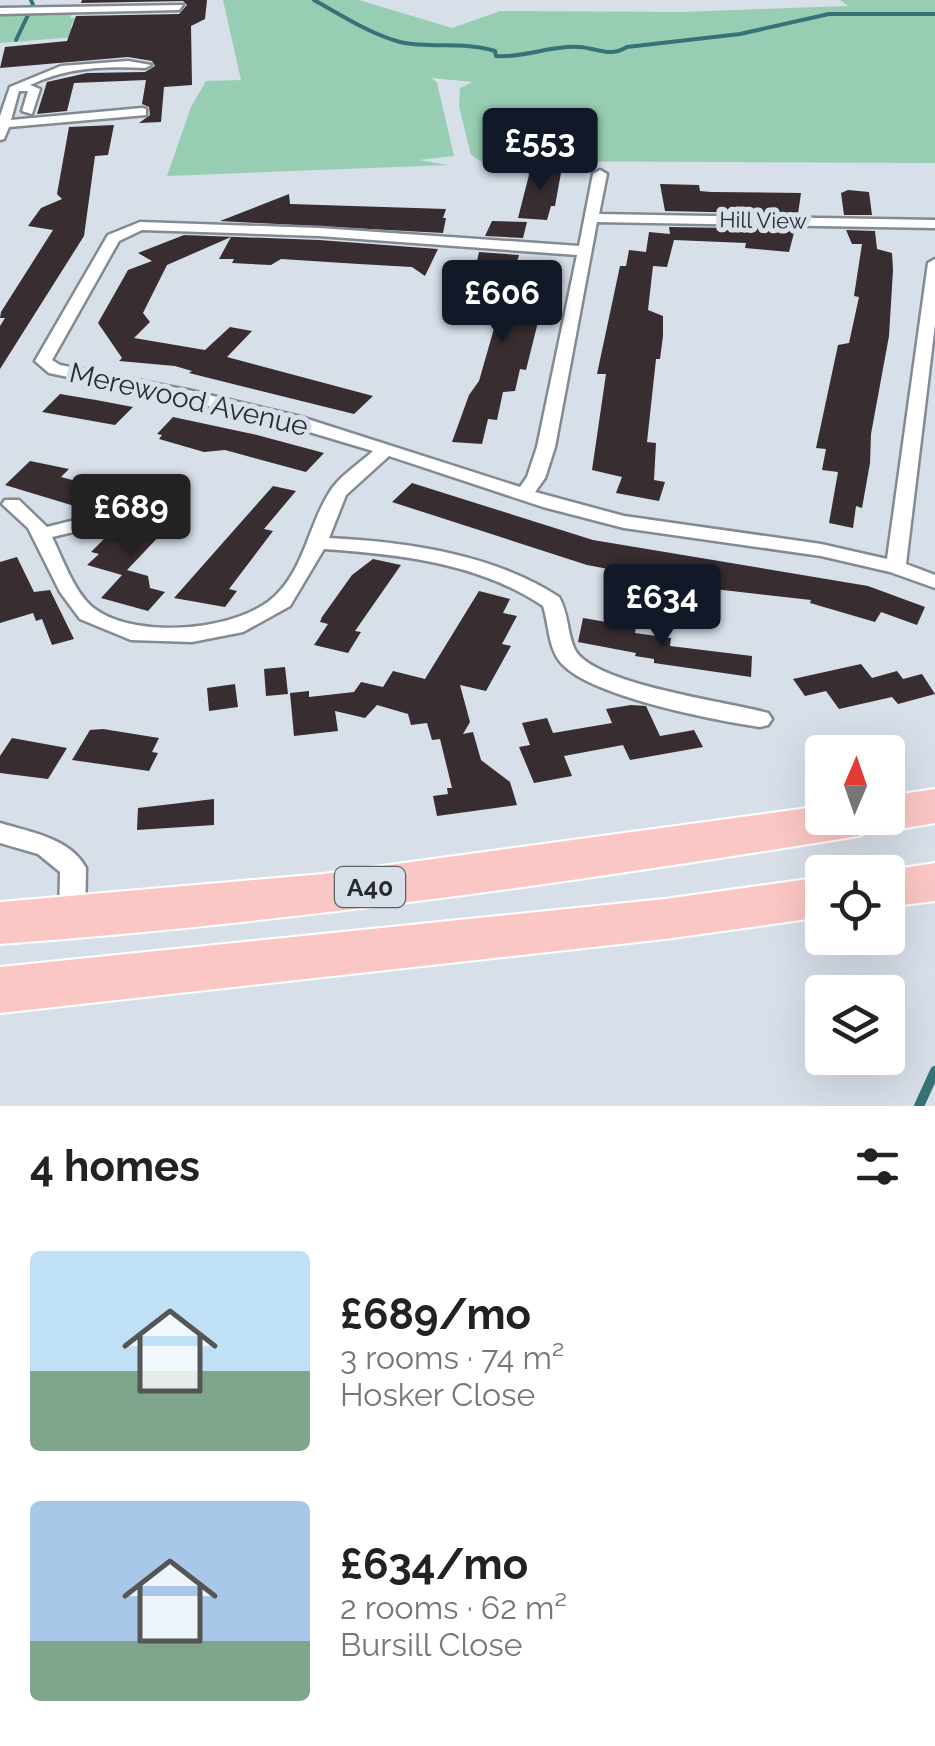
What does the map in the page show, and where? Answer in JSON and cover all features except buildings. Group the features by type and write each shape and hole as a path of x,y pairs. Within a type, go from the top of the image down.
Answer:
{"highway":[{"path":"905,810 935,806"},
{"name":"A40","path":"0,923 72,919 492,873 805,826"},
{"path":"905,886 935,882"},
{"name":"A40","path":"0,990 665,919 805,899"}],"street":[{"path":"0,11 179,7"},
{"path":"76,24 83,11"},
{"path":"142,112 1,130 14,90 49,72 92,63 146,66"},
{"path":"20,86 34,89 28,111"},
{"path":"526,493 536,478 546,448 600,174"},
{"name":"Hill View","path":"592,218 935,224"},
{"name":"Merewood Avenue","path":"586,251 319,232 140,226 112,238 44,356 46,365 55,369 207,400 386,449 624,522 832,551 896,565 935,582"},
{"path":"896,565 935,263"},
{"path":"12,504 41,534 70,592 87,614 113,628 170,636 214,632 266,613 294,587 338,493 386,449"},
{"path":"41,534 74,526"},
{"path":"316,544 354,544 434,557 522,583 552,602 567,657 588,673 760,720"},
{"path":"0,833 47,847 73,868 72,919"}],"green space":[{"path":"223,0 359,0 452,28 500,11 680,12 848,6 840,0 935,0 935,163 481,161 471,155 459,106 460,88 473,82 432,78 437,83 454,156 419,160 448,165 167,176 191,107 206,81 241,80"},
{"path":"0,14 72,14 70,18 76,18 71,26 74,34 101,35 0,43"}],"waterway":[{"path":"31,0 33,5"},
{"path":"314,0 389,39 483,48 495,51 496,56 569,47 615,52 627,47 740,34 829,14 935,14"},
{"path":"16,40 28,15"},
{"path":"919,1106 935,1071"}]}
